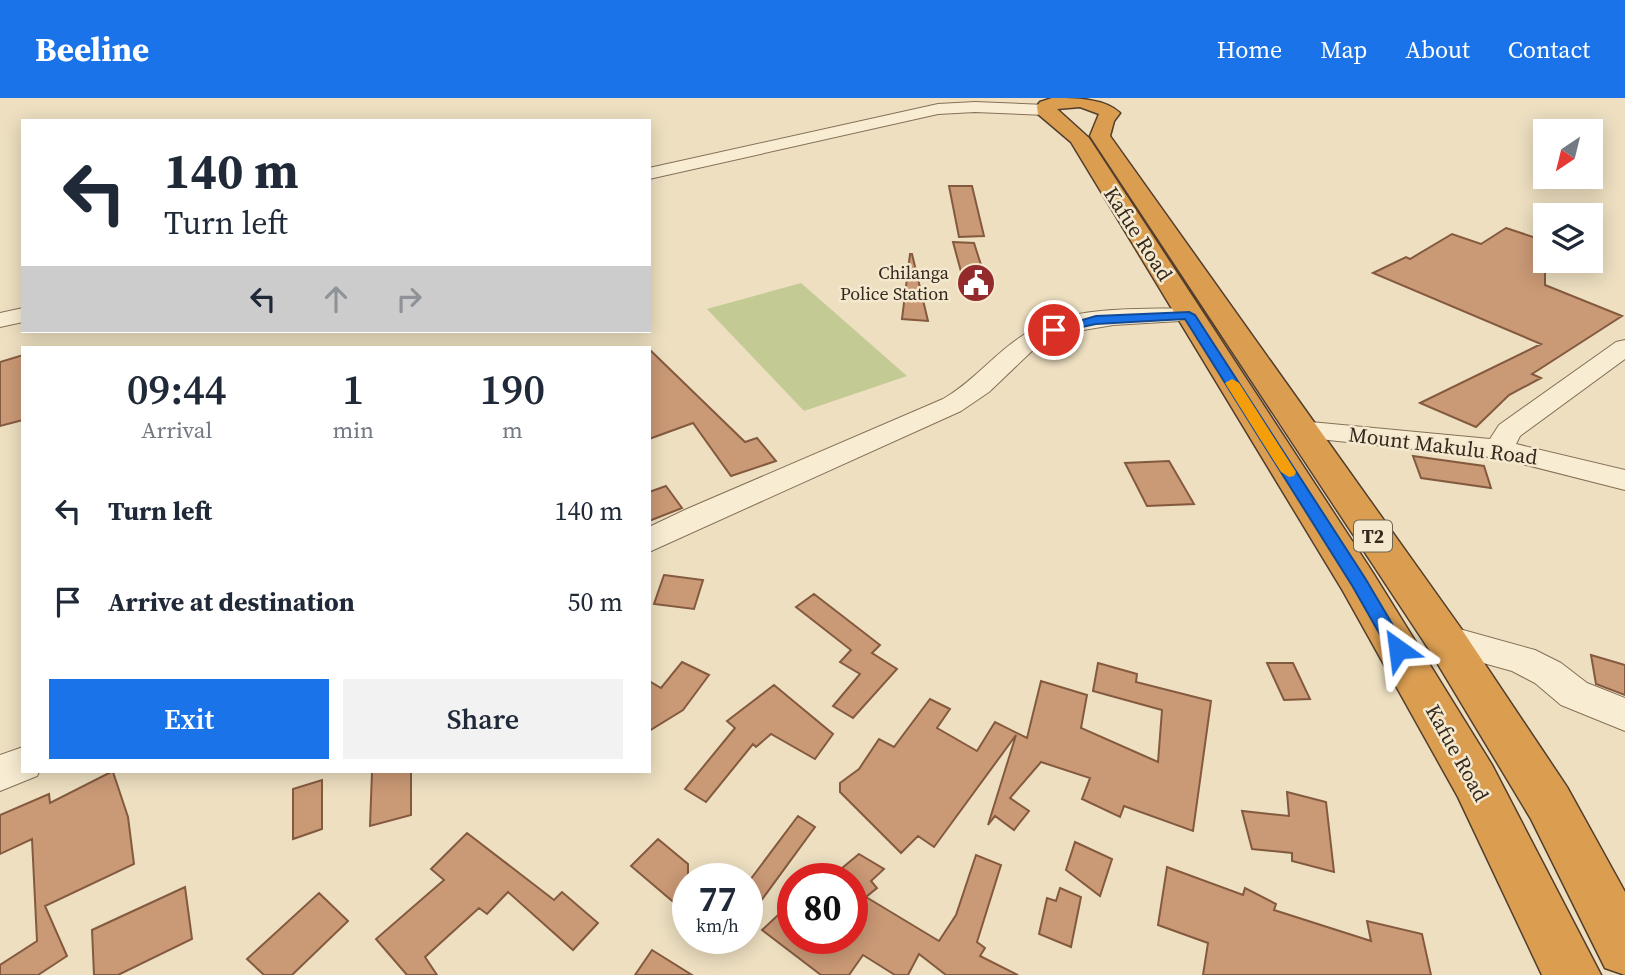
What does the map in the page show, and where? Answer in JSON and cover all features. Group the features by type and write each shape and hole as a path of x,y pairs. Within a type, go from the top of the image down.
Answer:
{"highway":[{"path":"1052,107 1080,123 1098,108"},
{"name":"Kafue Road","path":"1052,107 1079,138 1359,583 1475,781 1572,975"},
{"name":"Kafue Road","path":"1098,108 1100,136 1445,639 1549,803 1625,948"}],"street":[{"path":"651,174 930,111 975,107 1052,107"},
{"path":"0,320 21,315"},
{"path":"651,540 698,516 952,405 982,386 1021,348 1039,335 1068,324 1096,320 1189,315"},
{"path":"1499,449 1508,431 1625,347"},
{"name":"Mount Makulu Road","path":"1300,429 1499,449 1625,480"},
{"path":"1445,639 1522,660 1548,673 1574,694 1625,715"},
{"path":"0,773 21,765"}],"green space":[{"path":"801,283 907,376 804,411 707,309"}],"building":[{"path":"949,186 972,186 984,236 959,237"},
{"path":"1506,228 1533,237 1533,273 1545,273 1545,285 1622,316 1532,374 1541,378 1509,395 1476,427 1420,403 1541,344 1373,273 1406,257 1410,259 1452,234 1481,244"},
{"path":"953,242 974,243 989,290 966,290"},
{"path":"912,254 928,321 902,319"},
{"path":"651,351 745,442 757,438 776,461 731,476 693,423 651,438"},
{"path":"21,356 21,421 0,426 0,362"},
{"path":"1413,456 1484,466 1491,488 1421,478"},
{"path":"1169,461 1194,504 1147,506 1125,463"},
{"path":"666,486 682,508 651,520 651,491"},
{"path":"664,575 703,580 694,609 654,604"},
{"path":"814,594 880,645 872,653 897,669 853,718 833,706 860,674 840,662 851,650 796,607"},
{"path":"1591,655 1625,665 1625,695 1596,684"},
{"path":"682,662 709,675 683,710 651,730 651,682 661,688"},
{"path":"1098,663 1137,674 1136,682 1211,701 1193,831 1124,806 1120,817 1082,799 1090,778 1041,762 1010,798 1029,811 1014,830 995,816 988,825 1016,735 934,847 918,836 901,853 840,792 840,783 859,769 879,739 894,747 930,699 950,709 937,728 977,751 995,722 1027,738 1041,681 1087,695 1081,728 1158,762 1162,710 1093,691"},
{"path":"1267,663 1293,663 1310,699 1284,700"},
{"path":"774,685 833,734 815,759 771,734 756,747 753,744 706,802 685,789 735,728 727,721"},
{"path":"113,773 128,817 134,864 45,906 67,956 38,975 0,975 0,965 37,941 32,839 0,854 0,815 49,794 50,803"},
{"path":"372,773 411,773 411,815 370,826"},
{"path":"322,780 322,829 293,839 293,789"},
{"path":"1287,792 1326,802 1334,872 1292,861 1292,853 1252,849 1242,811 1289,816"},
{"path":"798,816 815,827 789,863 777,863 777,879 763,898 763,863"},
{"path":"467,833 554,900 562,892 598,923 573,950 508,892 487,914 479,908 425,957 437,975 407,975 376,939 444,880 431,869"},
{"path":"658,839 687,863 672,863 672,901 631,866"},
{"path":"1075,842 1112,859 1100,896 1066,870"},
{"path":"859,854 884,869 871,881 877,888 868,895 868,863 848,863"},
{"path":"976,855 1001,865 977,942 985,948 980,956 1018,975 946,975 919,954 908,975 895,975 863,955 849,975 821,975 793,954 868,954 868,898 939,941 956,915"},
{"path":"1167,867 1243,895 1245,888 1276,904 1274,910 1371,941 1367,921 1422,934 1431,975 1203,975 1208,943 1158,925"},
{"path":"185,887 192,939 118,975 94,975 92,930"},
{"path":"1060,888 1081,897 1071,947 1039,934 1047,898 1056,901"},
{"path":"319,893 348,921 292,975 264,975 247,959"},
{"path":"777,916 777,941 763,929"},
{"path":"652,950 692,975 635,975"}],"slow traffic":[{"path":"1232,383 1289,472"}],"place":[{"name":"Chilanga Police Station","path":"976,283"}],"route":[{"path":"1054,330 1068,324 1096,320 1189,315 1398,649"}]}
